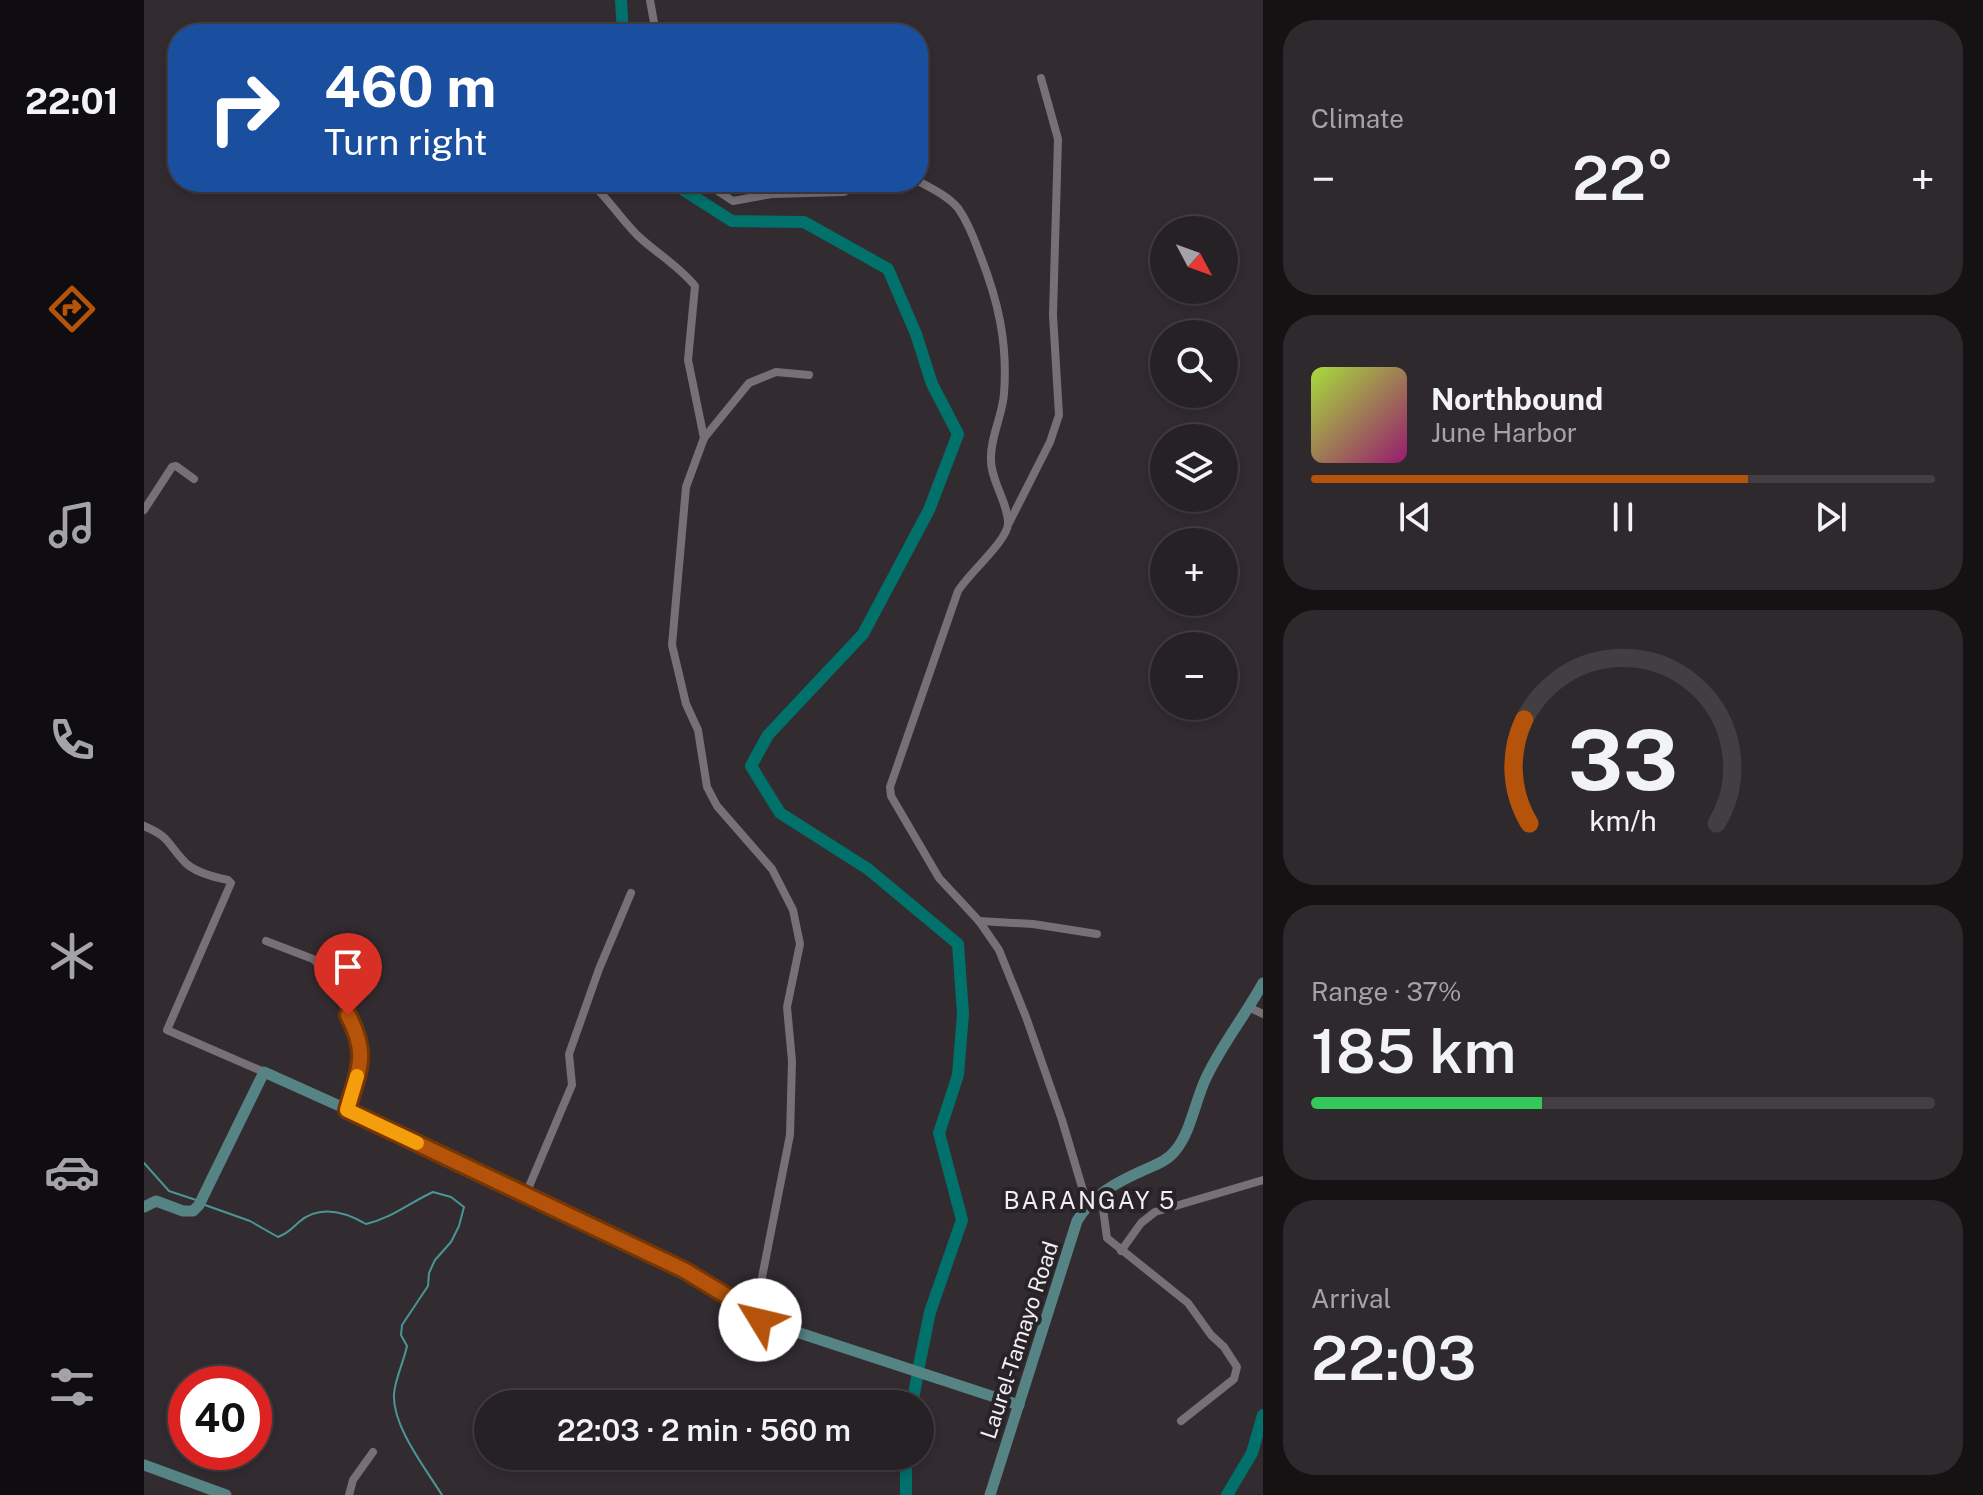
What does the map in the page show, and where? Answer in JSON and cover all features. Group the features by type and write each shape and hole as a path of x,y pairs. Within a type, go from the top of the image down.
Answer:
{"street":[{"path":"650,0 654,24"},
{"path":"1041,78 1058,139 1053,315 1059,415 1050,442 1003,540 968,575 958,591 890,787 898,811 925,850 939,878 979,921 999,950 1026,1017 1075,1159 1087,1204 1125,1178 1166,1160 1176,1150 1205,1079 1228,1036 1263,983"},
{"path":"928,188 957,207 975,242 1001,313 1006,364 1004,391 990,456 991,469 1009,523"},
{"path":"599,192 653,250 685,274 695,286 688,360 704,438"},
{"path":"719,192 733,201 791,192 844,192"},
{"path":"752,198 758,192"},
{"path":"755,1313 790,1135 792,1061 787,1007 800,944 793,910 772,869 717,806 707,787 698,730 686,704 672,645 686,487 704,438 749,383 776,372 809,375"},
{"path":"144,510 172,467 176,466 194,479"},
{"path":"144,826 164,835 191,867 231,883 167,1030 481,1172 525,1196 684,1270 755,1313 760,1320 1019,1405"},
{"path":"525,1196 572,1085 569,1054 599,969 631,893"},
{"path":"979,921 1033,924 1097,934"},
{"path":"266,941 313,959 326,971 357,1032 361,1046 358,1073 347,1110"},
{"path":"1248,1007 1263,1014"},
{"path":"144,1207 156,1201 183,1211 193,1211 202,1200 264,1072"},
{"path":"1121,1251 1141,1223 1155,1212 1263,1180"},
{"path":"1101,1194 1107,1238 1188,1303 1237,1367 1234,1379 1181,1421"},
{"name":"Laurel-Tamayo Road","path":"990,1495 1077,1221 1087,1204"},
{"path":"349,1495 353,1480 373,1452"},
{"path":"144,1465 226,1495"}],"waterway":[{"path":"621,0 622,24"},
{"path":"687,192 732,221 804,222 888,269 916,334 932,384 958,434 929,510 863,634 768,735 751,766 780,813 868,869 958,944 963,1014 958,1075 939,1133 962,1220 930,1312 919,1366"},
{"path":"144,1163 169,1191 196,1200"},
{"path":"205,1205 250,1221 278,1237 315,1213 341,1213 366,1224 433,1192 451,1197 464,1207 451,1242 435,1260 429,1273 428,1286 402,1325 401,1335 407,1346 394,1394 398,1420 404,1433 442,1495"},
{"path":"915,1390 917,1378"},
{"path":"1227,1495 1252,1453 1263,1415"},
{"path":"906,1470 906,1495"}],"slow traffic":[{"path":"357,1076 347,1110 417,1143"}],"district":[{"name":"BARANGAY 5","path":"1090,1200"}],"route":[{"path":"348,1015 361,1046 358,1073 347,1110 684,1270 755,1313 760,1320"}]}
